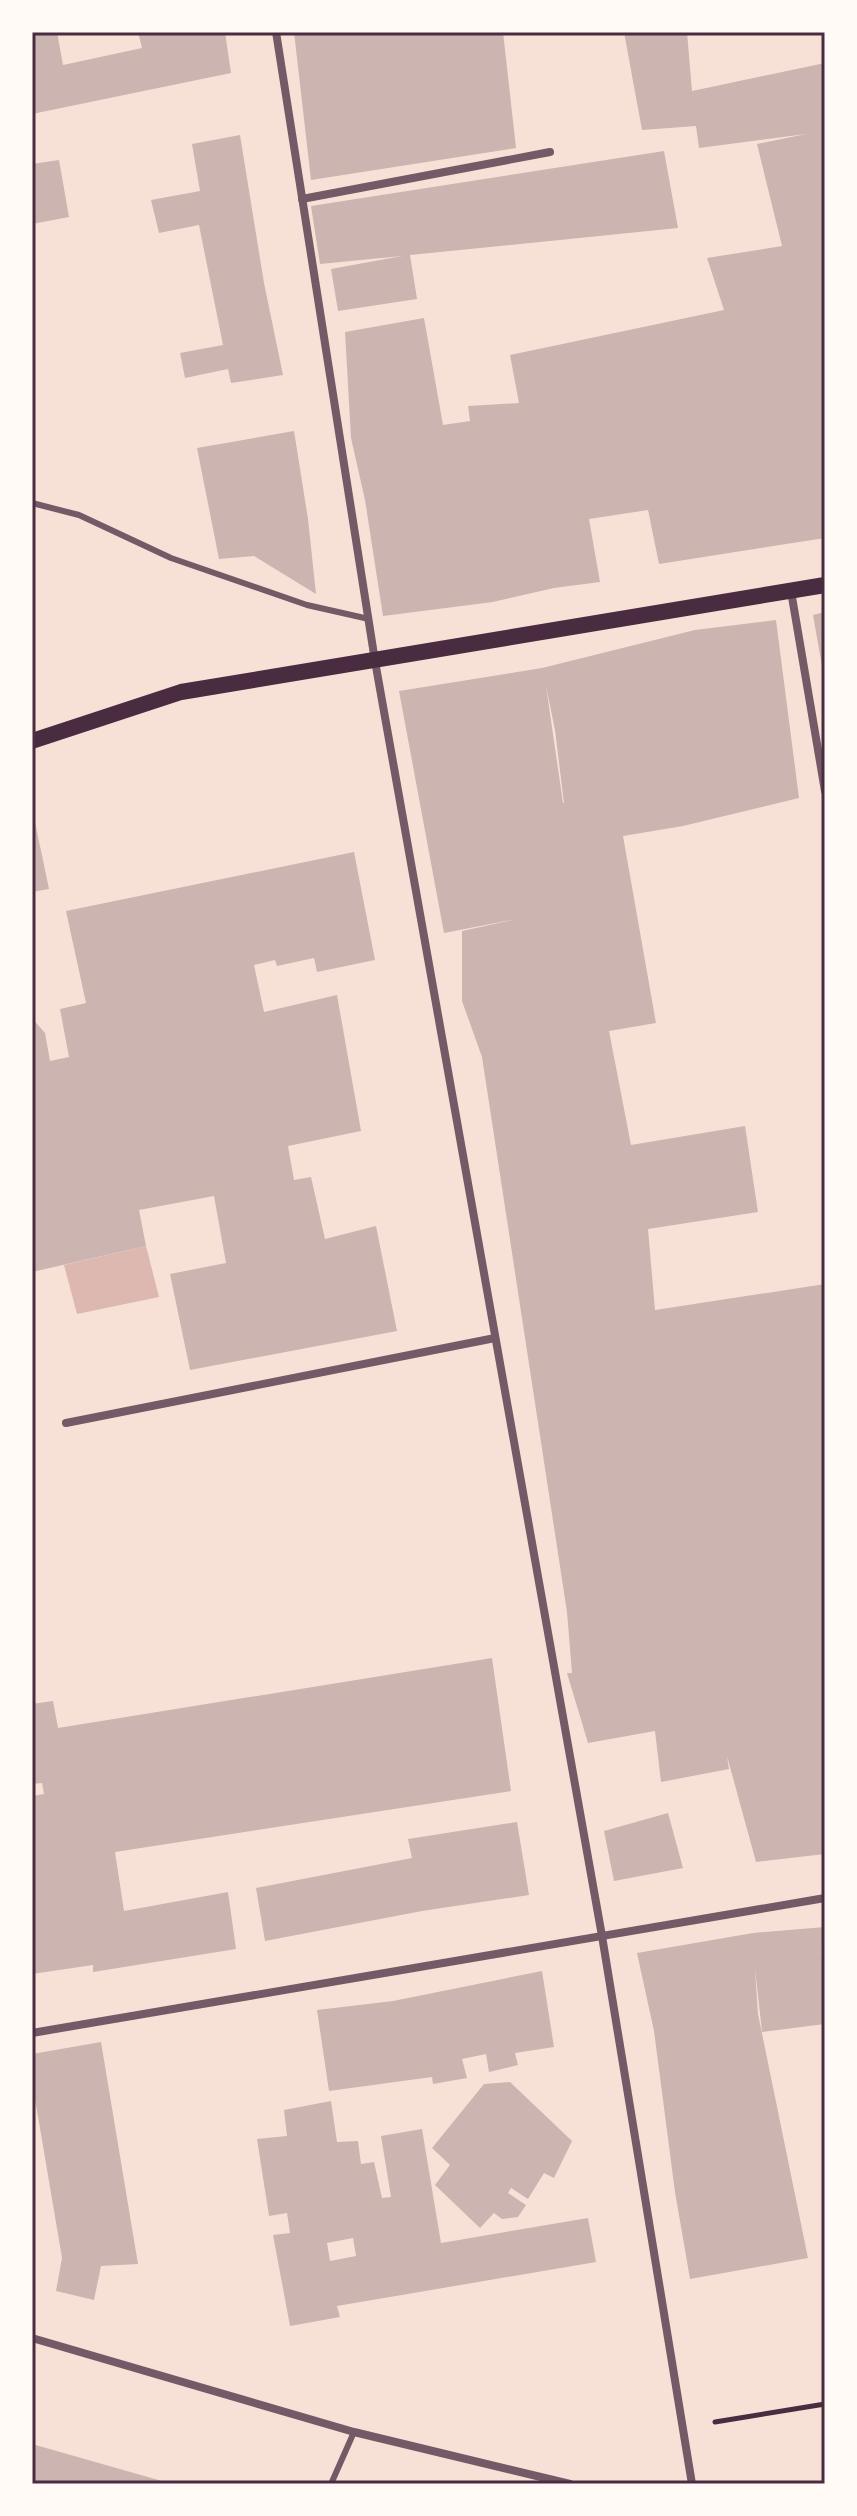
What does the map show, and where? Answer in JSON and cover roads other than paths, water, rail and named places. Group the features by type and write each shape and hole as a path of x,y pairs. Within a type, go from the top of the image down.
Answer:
{"main road":[{"path":"32,741 181,692 825,585"}],"street":[{"path":"276,32 375,661 602,1936 692,2484"},
{"path":"302,199 550,152"},
{"path":"791,591 825,791"},
{"path":"66,1423 495,1338"},
{"path":"32,2033 825,1898"},
{"path":"32,2338 357,2433 570,2484"}],"lane":[{"path":"32,503 79,515 171,558 307,605 369,619"},
{"path":"331,2484 357,2433"}]}
